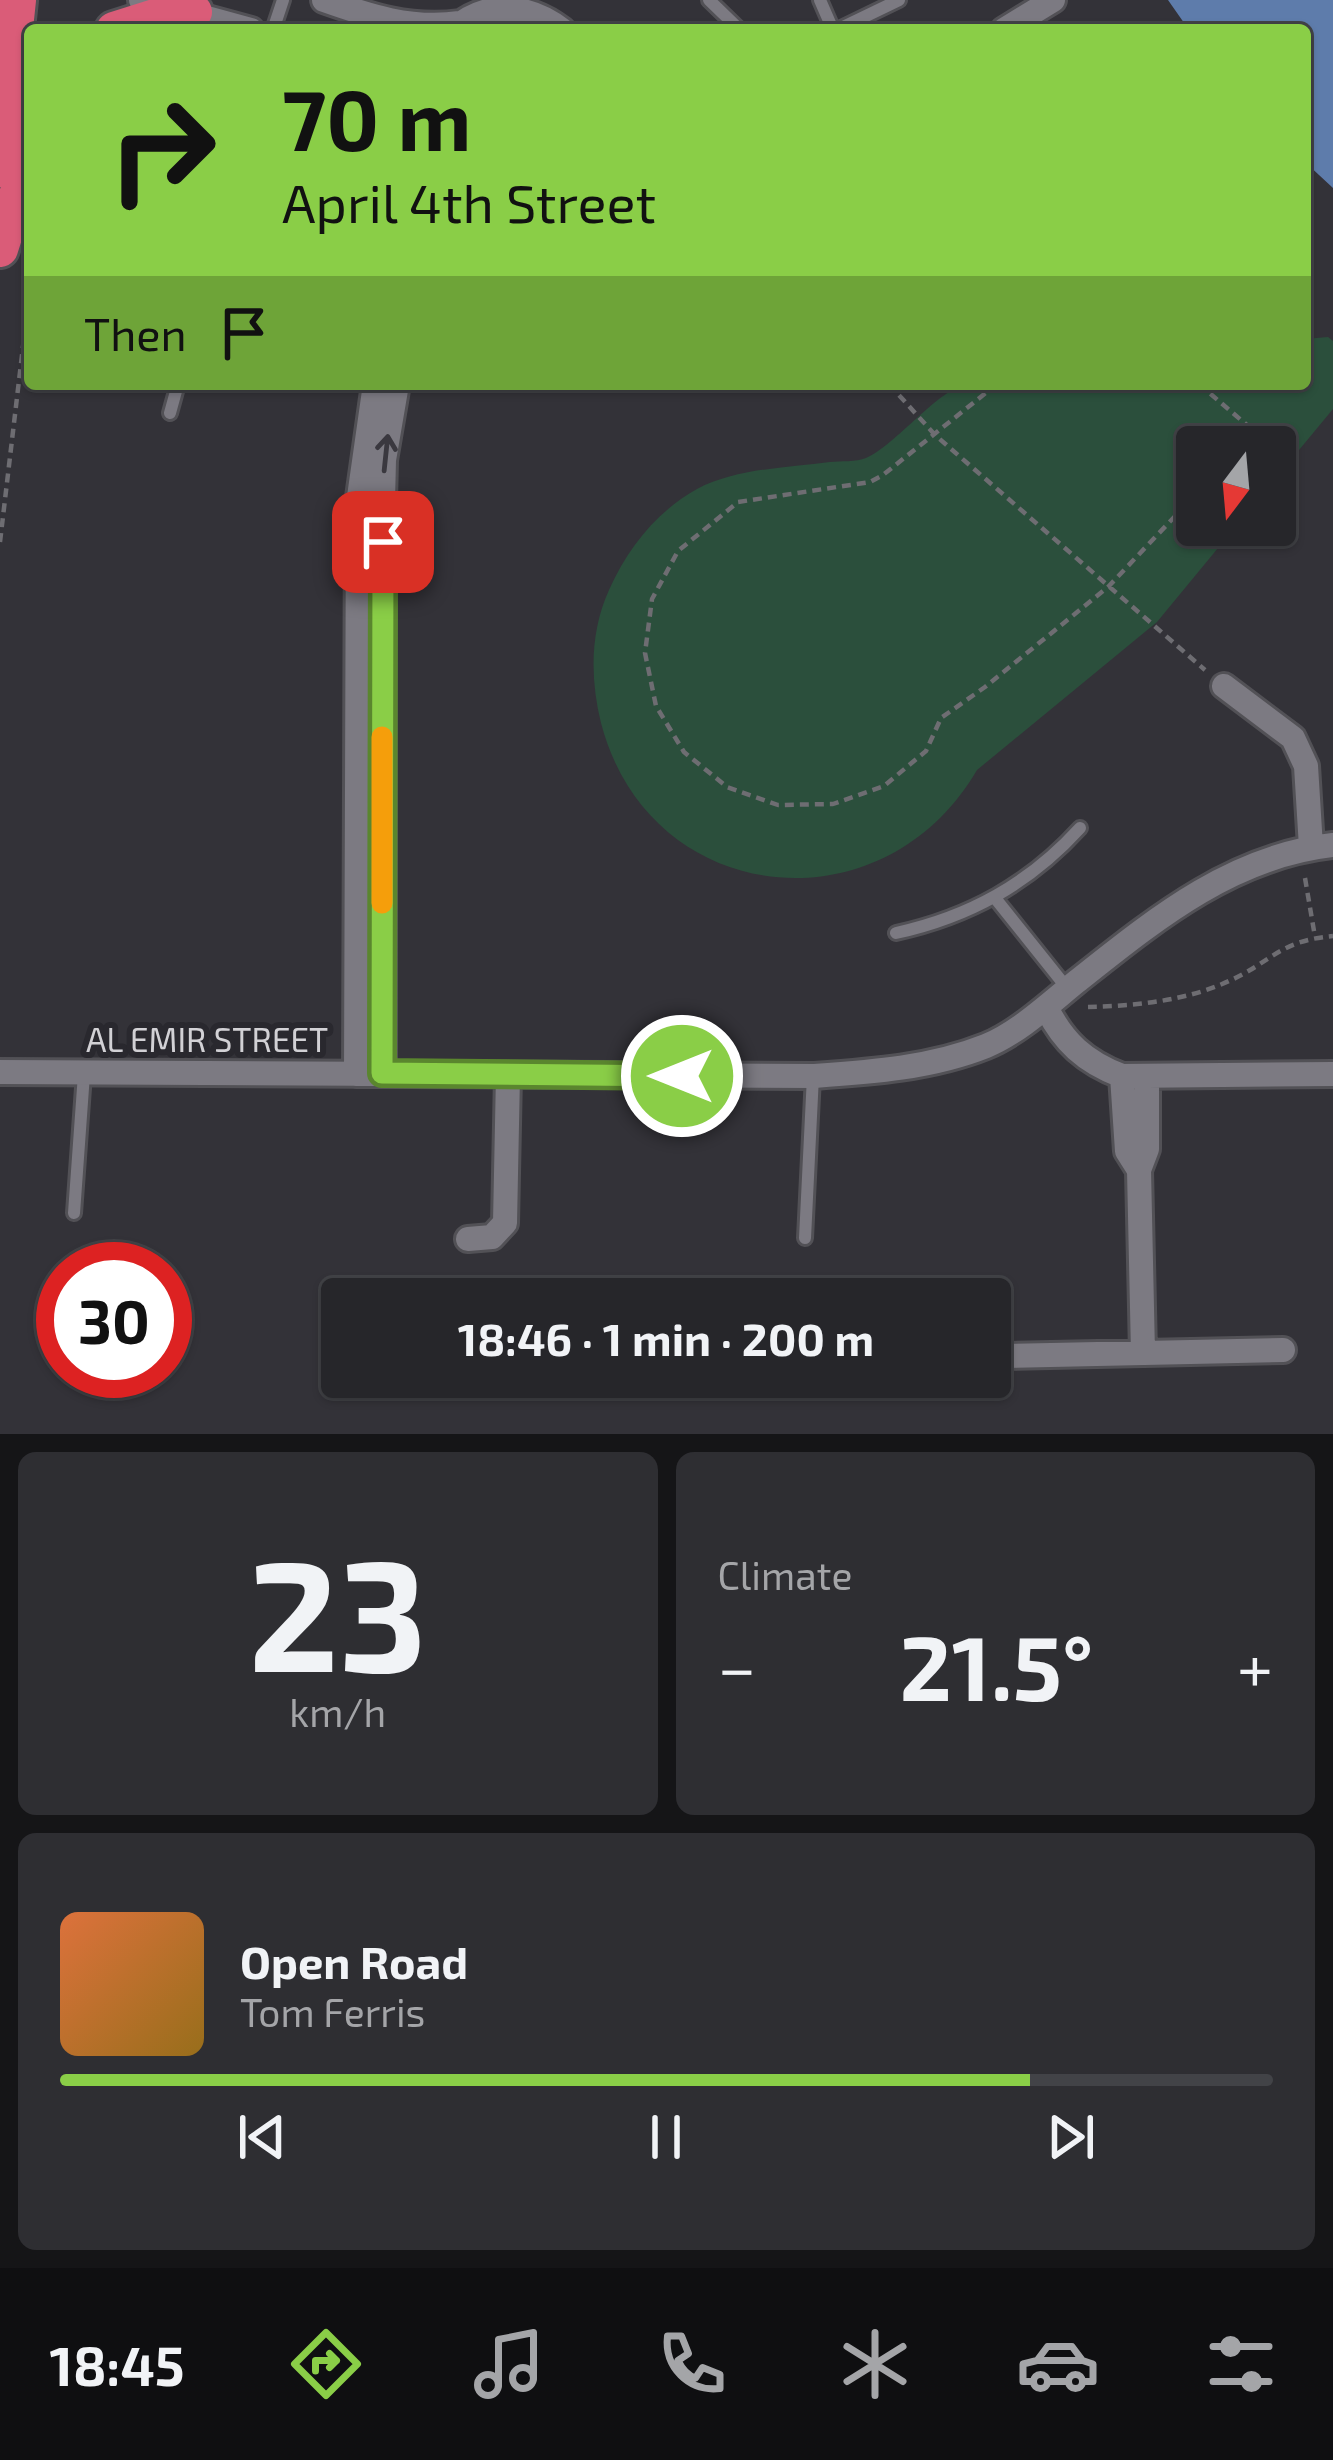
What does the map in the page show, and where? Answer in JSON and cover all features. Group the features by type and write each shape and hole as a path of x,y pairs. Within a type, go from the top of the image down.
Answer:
{"highway":[{"path":"0,169 17,0"},
{"path":"133,24 194,12"},
{"path":"0,249 24,173"}],"street":[{"path":"141,0 232,24"},
{"path":"324,0 371,24"},
{"path":"1014,24 1054,0"},
{"path":"463,24 498,5 529,11 552,24"},
{"path":"374,390 358,504 382,1073"},
{"path":"356,1073 384,460 396,390"},
{"path":"1223,686 1293,738 1306,766 1315,848"},
{"name":"AL EMIR STREET","path":"0,1072 813,1076 887,1071 989,1045 1203,887 1315,848"},
{"path":"1046,1007 1068,1043 1101,1068 1134,1076 1333,1074"},
{"path":"468,1239 492,1238 505,1223 508,1075"},
{"path":"1134,1076 1127,1151 1139,1170 1143,1353"},
{"path":"1011,1356 1283,1350"}],"lane":[{"path":"709,0 734,24"},
{"path":"848,24 899,0"},
{"path":"170,413 176,390"},
{"path":"896,933 947,920 995,898 1041,867 1080,828"},
{"path":"995,898 1067,989"},
{"path":"74,1213 84,1072"},
{"path":"805,1238 813,1076"}],"path":[{"path":"0,542 24,338"},
{"path":"894,390 934,435 1223,686"},
{"path":"990,390 870,482 737,502 677,551 652,599 645,653 656,706 684,752 727,787 778,805 832,804 884,786 926,752 941,718 1108,587 1176,516"},
{"path":"1206,390 1248,426"},
{"path":"1315,848 1315,938"},
{"path":"1046,1007 1130,1006 1193,993 1233,980 1281,947 1333,936"}],"green space":[{"path":"1328,337 1333,341 1333,409 1296,454 1296,426 1176,426 1176,546 1220,546 1157,622 977,770 936,822 885,857 829,875 771,877 716,862 667,831 627,785 597,706 594,655 598,622 609,590 634,546 656,520 697,489 745,473 866,458 953,390 1311,390 1311,338"}],"water":[{"path":"1168,0 1333,0 1333,188 1311,168 1311,24 1185,24"}],"slow traffic":[{"path":"382,737 382,903"}],"route":[{"path":"383,542 382,1073 682,1076"}]}
